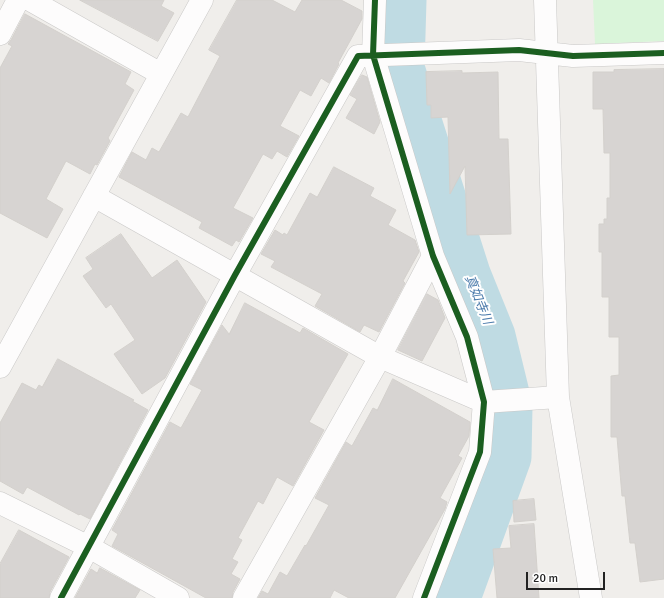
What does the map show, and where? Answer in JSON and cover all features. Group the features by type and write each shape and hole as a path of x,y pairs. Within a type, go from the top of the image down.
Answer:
{"street":[{"path":"0,34 18,0"},
{"path":"30,0 161,74"},
{"path":"0,367 202,0"},
{"path":"375,0 373,55 433,256 467,337 484,402 480,452 424,598"},
{"path":"545,0 558,397 591,598"},
{"path":"61,598 235,275 358,56 519,50 573,56 664,53"},
{"path":"94,196 380,357 484,402 558,397"},
{"path":"244,598 380,357 433,256"},
{"path":"0,503 89,547 178,598"}],"green space":[{"path":"593,0 664,0 664,41 595,44"}],"building":[{"path":"80,0 164,0 161,6 174,13 158,41"},
{"path":"237,0 272,0 295,12 302,0 341,0 362,11 362,19 329,83 321,78 311,96 300,90 280,126 299,136 287,157 277,151 272,159 263,154 233,208 253,218 239,242 236,240 232,246 199,228 202,222 119,177 132,152 146,160 152,148 159,152 181,113 188,117 220,56 209,50"},
{"path":"25,14 131,72 125,84 134,90 108,138 110,141 97,165 95,164 90,174 66,161 46,199 63,209 47,238 0,213 0,68 12,46 8,44"},
{"path":"664,69 664,579 640,582 635,543 630,543 625,496 622,496 617,437 611,437 611,376 619,375 619,337 609,337 609,297 602,297 602,252 599,252 599,224 604,224 604,219 607,219 607,198 610,198 610,153 604,153 603,109 593,109 593,72"},
{"path":"462,71 462,73 498,72 499,139 508,139 511,234 467,235 465,166 450,194 448,117 431,118 431,105 427,105 426,72"},
{"path":"362,75 367,77 380,122 374,134 346,118 357,99 350,95"},
{"path":"334,167 374,188 370,196 396,210 388,225 415,240 419,252 403,281 405,283 379,332 364,325 360,332 315,306 322,294 271,267 275,261 261,254 275,230 283,235 284,233 287,235 310,193 317,197"},
{"path":"121,234 152,278 177,260 206,302 165,378 142,394 114,354 135,340 111,304 106,308 83,276 93,269 86,258"},
{"path":"427,294 438,300 445,318 422,361 398,350"},
{"path":"245,303 300,333 303,328 348,354 309,422 324,430 293,486 277,477 263,504 258,501 238,538 242,540 232,559 238,562 231,574 240,579 233,592 232,598 206,598 112,546 118,534 112,530 170,422 181,428 202,390 190,384 222,325 229,334"},
{"path":"58,359 134,400 132,401 148,410 90,519 80,514 79,515 27,487 23,494 0,481 0,423 22,383 36,390 39,385 42,387"},
{"path":"393,379 470,422 469,436 458,456 462,458 440,498 447,502 445,509 395,598 349,598 334,590 330,598 258,598 262,591 268,594 280,572 287,576 305,545 306,546 329,505 315,498 346,442 352,446 373,408 377,410"},
{"path":"534,499 536,520 514,522 513,501"},
{"path":"534,524 539,598 497,598 493,549 511,548 509,526"},
{"path":"19,530 69,557 50,592 49,598 0,598 0,564"},
{"path":"100,568 140,590 135,598 75,598 91,569 97,573"}],"waterway":[{"name":"真如寺川","path":"403,0 401,68 467,274 492,336 509,406 508,457 457,598"}],"cycle path":[{"path":"375,0 373,55 433,256 467,337 484,402 480,452 424,598"},
{"path":"61,598 235,275 358,56 519,50 573,56 664,53"}]}
